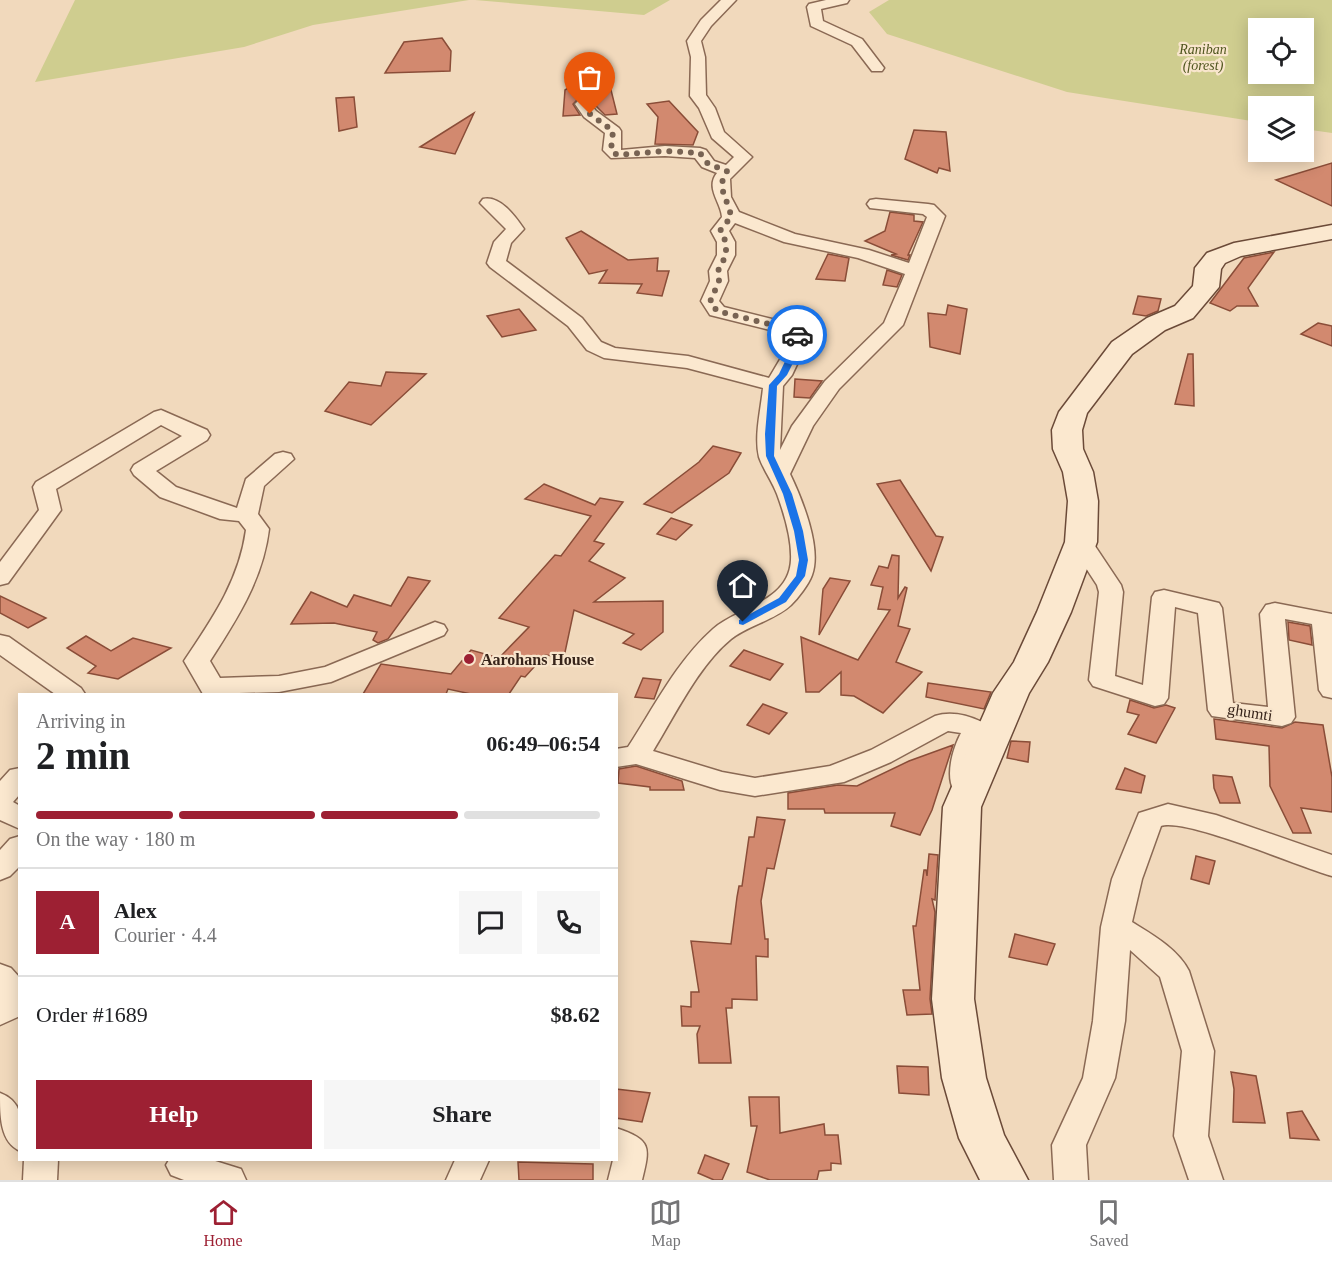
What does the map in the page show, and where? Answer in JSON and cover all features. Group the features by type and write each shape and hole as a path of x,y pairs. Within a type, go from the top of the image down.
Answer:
{"street":[{"path":"729,0 706,23 694,40 698,57 698,96 707,105 715,130 722,141 744,157 722,178 722,197 731,215 720,231 726,242 726,255 718,271 719,281 710,302 717,311 789,329 806,345 792,355 783,375 773,385 770,456 779,474 799,531 803,560 800,576 782,600 723,633 696,662 627,757 720,781 755,787 834,775 881,756 935,725 945,722 964,724 973,728 975,732 968,747 962,807 953,999 964,1078 982,1138 1004,1180"},
{"path":"842,0 814,7 816,23 856,42 877,68"},
{"path":"583,104 590,114 613,131 611,150 617,155 665,151 700,153 708,164 727,171"},
{"path":"489,203 502,213 515,229 503,242 496,263 575,322 594,346 611,354 688,362 773,385"},
{"path":"779,474 803,426 832,385 893,325 936,216 928,210 876,204"},
{"path":"731,215 790,238 863,254 915,271"},
{"path":"962,807 1011,693 1032,662 1081,542 1083,501 1078,472 1068,449 1067,430 1073,412 1122,348 1156,324 1184,312 1206,287 1208,268 1216,258 1234,250 1332,232"},
{"path":"0,578 50,510 44,487 161,416 180,428 199,435 142,470 168,492 228,514 246,515 258,529 257,544 233,609 197,662 215,691 279,684 331,674 435,630"},
{"path":"246,515 254,484 283,459"},
{"name":"ghumti","path":"1081,542 1109,585 1111,592 1102,680 1155,698 1164,597 1210,608 1221,710 1282,717 1272,614 1275,610 1324,619 1332,690"},
{"path":"0,643 71,693"},
{"path":"0,798 18,779"},
{"path":"0,807 18,818"},
{"path":"1071,1180 1069,1145 1099,1078 1109,1021 1116,927 1127,879 1149,820 1168,814 1206,822 1332,866"},
{"path":"0,869 18,848"},
{"path":"1116,927 1146,945 1174,972 1198,1051 1191,1136 1206,1180"},
{"path":"0,976 18,998"},
{"path":"0,1013 18,1000"},
{"path":"0,1107 18,1134"},
{"path":"618,1143 632,1152 625,1180"},
{"path":"40,1180 41,1161"},
{"path":"186,1161 183,1165 229,1180"},
{"path":"464,1180 472,1161"}],"green space":[{"path":"75,0 469,0 313,25 244,47 35,82"},
{"path":"475,0 670,0 644,15"},
{"name":"Raniban (forest)","path":"889,0 1332,0 1332,133 1314,130 1314,96 1248,96 1248,120 1067,92 887,34 869,12"}],"building":[{"path":"442,38 451,51 450,71 385,73 404,42"},
{"path":"588,75 608,78 617,114 605,115 590,100 578,99 573,104 580,115 563,116 565,90"},
{"path":"354,97 357,127 339,131 336,98"},
{"path":"669,101 698,132 693,145 655,144 658,117 647,104"},
{"path":"474,113 455,154 420,147"},
{"path":"914,130 946,132 950,171 939,168 937,173 905,159"},
{"path":"1332,163 1332,206 1276,180"},
{"path":"890,212 914,215 914,221 923,222 908,255 910,255 908,260 891,255 896,254 865,241 885,231"},
{"path":"581,231 628,260 658,258 657,271 669,271 662,296 637,293 642,284 599,283 607,270 589,274 566,238"},
{"path":"1274,252 1248,288 1258,306 1237,306 1230,311 1210,303 1244,258"},
{"path":"828,254 849,258 845,281 816,279"},
{"path":"887,270 902,275 897,287 883,285"},
{"path":"1138,296 1161,299 1158,311 1146,316 1133,314"},
{"path":"948,305 967,309 960,354 930,347 928,313 946,315"},
{"path":"519,309 536,330 502,337 487,316"},
{"path":"1318,323 1332,326 1332,346 1301,334"},
{"path":"1188,354 1193,354 1194,406 1175,404"},
{"path":"386,372 426,374 371,425 325,411 349,382 381,386"},
{"path":"795,379 822,381 810,398 794,397"},
{"path":"713,446 741,453 729,473 672,513 644,504 699,462"},
{"path":"900,480 936,536 943,537 931,571 877,484"},
{"path":"544,484 595,505 600,498 623,502 594,541 604,544 589,561 625,578 594,602 663,601 663,632 641,650 623,643 634,634 574,610 564,657 545,655 525,677 521,676 510,693 466,693 448,689 446,693 364,693 381,664 451,674 471,650 499,658 529,627 499,618 555,555 561,556 591,516 525,499"},
{"path":"671,518 692,525 676,540 657,534"},
{"path":"892,555 899,556 898,598 905,587 907,588 898,626 910,629 896,662 922,672 883,713 854,696 841,695 841,672 819,692 806,692 801,637 858,660 890,610 878,609 883,587 871,585 879,566 888,568"},
{"path":"408,577 430,581 388,639 378,643 373,640 377,632 334,623 291,624 311,592 347,607 354,595 391,606"},
{"path":"830,578 850,581 819,635 823,589"},
{"path":"0,596 46,618 28,628 0,613"},
{"path":"1288,622 1310,626 1312,645 1289,640"},
{"path":"86,636 111,651 133,638 171,648 118,679 88,673 96,666 67,648"},
{"path":"744,650 783,664 770,680 730,666"},
{"path":"643,678 661,680 654,699 635,697"},
{"path":"928,683 991,692 984,709 926,697"},
{"path":"1130,700 1154,708 1166,705 1175,708 1156,743 1128,734 1139,715 1127,712"},
{"path":"763,704 787,713 769,734 747,725"},
{"path":"1214,719 1282,728 1295,722 1323,725 1332,777 1332,812 1301,808 1311,833 1293,833 1270,786 1269,746 1216,739"},
{"path":"1011,741 1030,742 1028,762 1007,758"},
{"path":"953,745 932,810 920,835 891,826 895,813 825,813 824,809 788,809 788,793 838,785 857,786 909,761"},
{"path":"636,766 682,781 684,790 650,790 650,787 618,783 619,769"},
{"path":"1125,768 1145,776 1141,793 1116,789"},
{"path":"1213,775 1232,777 1240,803 1220,803 1214,788"},
{"path":"757,817 785,820 774,869 767,868 761,901 765,939 768,939 768,957 756,956 757,1000 732,999 732,1008 726,1008 731,1063 699,1063 697,1034 700,1026 682,1026 681,1006 691,1007 691,992 699,992 691,941 731,944 737,897 739,886 742,886 749,837 754,837"},
{"path":"929,854 938,855 935,900 932,899 935,912 930,999 932,1014 907,1015 903,990 920,990 913,926 916,926 924,870 927,876"},
{"path":"1196,856 1215,861 1209,884 1191,879"},
{"path":"1015,934 1055,944 1047,965 1009,957"},
{"path":"897,1066 928,1067 929,1095 899,1093"},
{"path":"1231,1072 1256,1076 1265,1123 1233,1122 1234,1089"},
{"path":"618,1089 650,1093 642,1122 618,1118"},
{"path":"749,1097 779,1097 780,1133 824,1124 825,1135 838,1135 841,1164 831,1163 831,1170 819,1171 817,1180 770,1180 747,1172 757,1126 751,1126"},
{"path":"1302,1111 1319,1140 1290,1138 1287,1113"},
{"path":"705,1155 729,1164 722,1180 714,1180 698,1173"},
{"path":"518,1162 593,1164 593,1180 519,1180"}],"way so far":[{"path":"590,114 613,131 611,150 617,155 665,151 700,153 708,164 727,171 722,178 722,197 730,209 731,217 720,231 726,242 726,255 718,271 719,281 710,302 717,311 789,329 797,335"}],"place":[{"name":"Aarohans House","path":"469,659"}],"route":[{"path":"743,622 782,600 800,576 803,560 799,531 788,494 770,456 769,434 773,385 783,375 792,355 806,345 797,335"}]}
